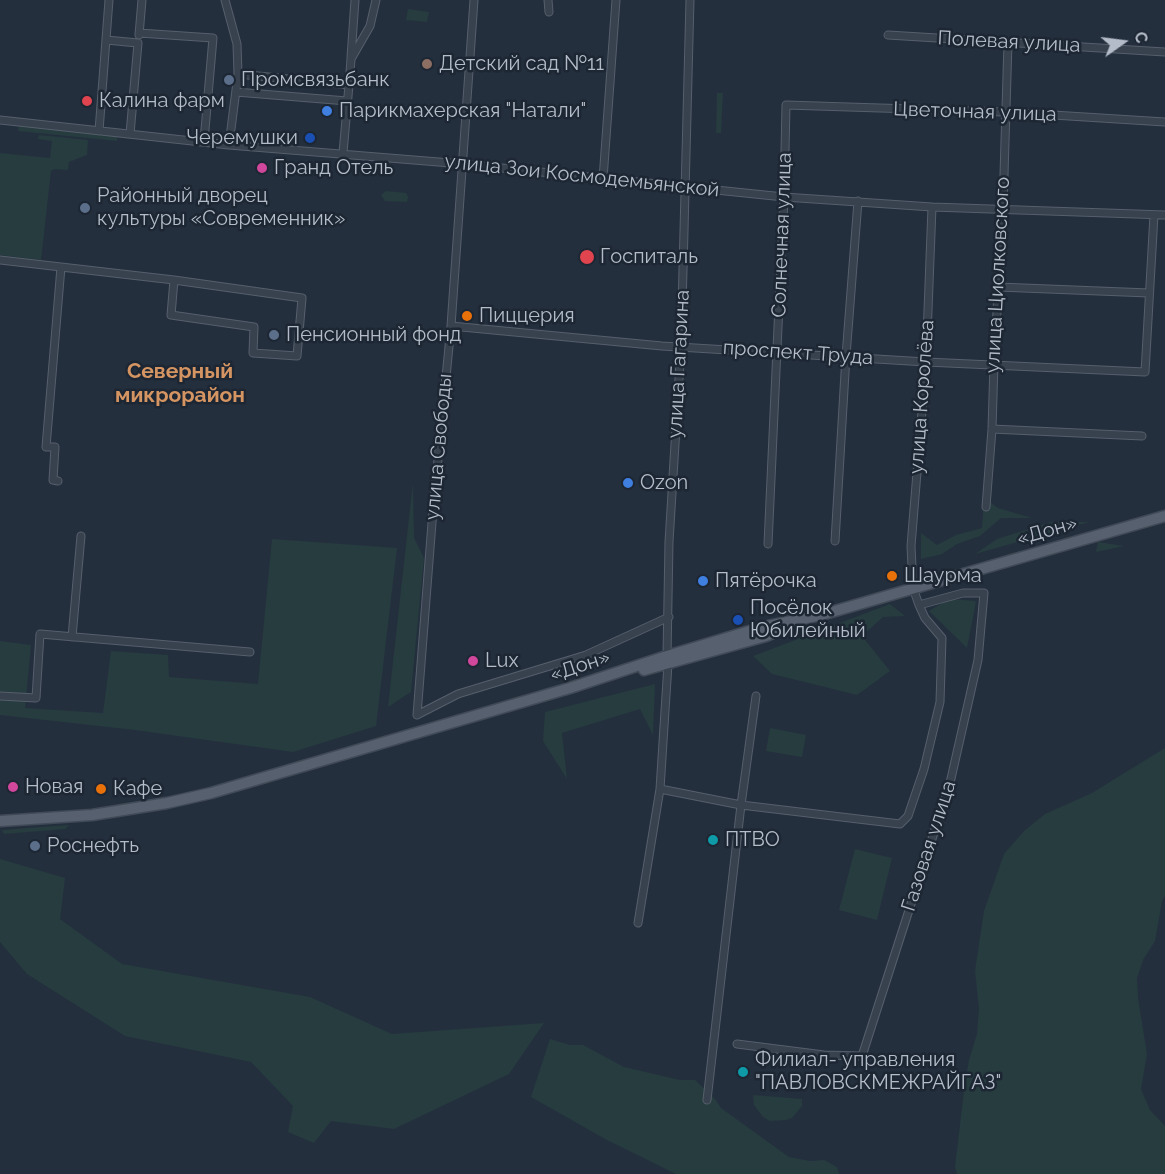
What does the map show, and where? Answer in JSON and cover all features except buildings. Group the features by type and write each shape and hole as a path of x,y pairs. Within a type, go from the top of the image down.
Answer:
{"main road":[{"name":"«Дон»","path":"0,821 92,815 167,803 211,792 668,660 766,636 821,615 1165,516"}],"street":[{"path":"99,131 109,0"},
{"path":"130,134 142,0"},
{"path":"225,0 237,44 238,74 229,145"},
{"path":"343,153 355,0"},
{"path":"351,59 370,26 376,0"},
{"name":"улица Свободы","path":"474,0 451,327 433,510 417,715 458,694 586,655 669,617"},
{"path":"548,0 549,12"},
{"path":"603,179 616,0"},
{"name":"улица Гагарина","path":"638,923 660,789 668,660 669,542 681,346 690,0"},
{"path":"139,33 213,38 204,141"},
{"name":"Полевая улица","path":"888,35 1165,52"},
{"path":"106,40 138,43"},
{"name":"улица Циолковского","path":"986,507 1003,208 1008,42"},
{"path":"238,74 349,85"},
{"path":"236,92 347,101"},
{"name":"Цветочная улица","path":"786,105 1005,112 1165,122"},
{"name":"Солнечная улица","path":"768,544 786,105"},
{"name":"улица Зои Космодемьянской","path":"0,120 229,145 463,164 784,197 932,207 1165,215"},
{"path":"835,541 858,201"},
{"name":"улица Королёва","path":"914,588 911,546 926,362 932,207"},
{"path":"998,287 1149,293 1154,215"},
{"path":"0,260 174,280 302,298 297,356 253,353 254,327 171,315 174,280"},
{"path":"58,481 53,480 56,447 46,447 61,267"},
{"name":"проспект Труда","path":"451,327 662,346 1145,372 1149,293"},
{"path":"992,429 1142,436"},
{"path":"72,637 81,536"},
{"path":"660,789 741,805 900,824 908,816 924,769 940,702 942,638 925,618 914,588"},
{"name":"Газовая улица","path":"737,1044 824,1055 861,1056 950,783 978,660 984,593 963,593 919,605"},
{"path":"0,696 36,698 40,634 250,652"},
{"path":"707,1100 756,696"}],"green space":[{"path":"408,9 429,12 427,22 406,20"},
{"path":"717,93 723,93 721,133 716,133"},
{"path":"19,124 118,134 117,141 18,131"},
{"path":"39,135 88,140 87,155 69,162 68,170 54,169 51,171 41,260 0,255 0,153 50,158 52,141 38,139"},
{"path":"386,191 406,193 407,202 385,201 381,195"},
{"path":"413,482 414,538 424,558 411,692 388,707"},
{"path":"984,498 998,508 1032,518 1001,518 980,536 957,544 942,554 921,559 921,533 937,545 956,535 982,528"},
{"path":"1051,522 1089,522 975,554 997,539"},
{"path":"272,539 397,548 376,726 293,752 135,730 0,715 0,641 31,645 25,708 103,713 111,651 168,655 169,677 258,684"},
{"path":"1098,542 1124,546 1096,552"},
{"path":"949,599 976,601 967,648 929,611"},
{"path":"890,604 905,616 883,617 862,636 890,671 857,695 772,674 753,656"},
{"path":"655,684 653,735 640,709 562,733 567,779 543,741 545,712"},
{"path":"770,728 806,735 802,757 766,751"},
{"path":"1165,748 1165,896 1162,901 1155,941 1143,960 1137,978 1147,1054 1141,1089 1150,1110 1165,1126 1165,1174 957,1174 955,1167 964,1091 969,1060 977,1034 979,1009 975,971 984,911 1004,854 1024,831 1045,814 1092,793"},
{"path":"69,825 65,829 4,834 2,830"},
{"path":"855,849 892,858 877,920 839,910"},
{"path":"0,859 65,878 60,919 122,964 310,997 392,1034 544,1023 509,1074 394,1129 331,1121 314,1143 288,1132 293,1106 251,1062 125,1036 27,974 0,942"},
{"path":"550,1039 570,1045 583,1045 624,1067 680,1080 695,1080 721,1108 789,1157 810,1161 824,1160 837,1167 839,1174 676,1174 607,1140 531,1097"},
{"path":"753,1095 802,1099 802,1106 792,1118 770,1121 763,1117 754,1105"}],"place":[{"name":"Детский сад №11","path":"427,64"},
{"name":"Промсвязьбанк","path":"229,80"},
{"name":"Калина фарм","path":"87,101"},
{"name":"Парикмахерская \"Натали\"","path":"327,111"},
{"name":"Черемушки","path":"310,138"},
{"name":"Гранд Отель","path":"262,168"},
{"name":"Районный дворец культуры «Современник»","path":"85,208"},
{"name":"Госпиталь","path":"587,257"},
{"name":"Пиццерия","path":"467,316"},
{"name":"Пенсионный фонд","path":"274,335"},
{"name":"Ozon","path":"628,483"},
{"name":"Шаурма","path":"892,576"},
{"name":"Пятёрочка","path":"703,581"},
{"name":"Посёлок Юбилейный","path":"738,620"},
{"name":"Lux","path":"473,661"},
{"name":"Новая","path":"13,787"},
{"name":"Кафе","path":"101,789"},
{"name":"ПТВО","path":"713,840"},
{"name":"Роснефть","path":"35,846"},
{"name":"Филиал- управления \"ПАВЛОВСКМЕЖРАЙГАЗ\"","path":"743,1072"}],"district":[{"name":"Северный микрорайон","path":"180,384"}]}
